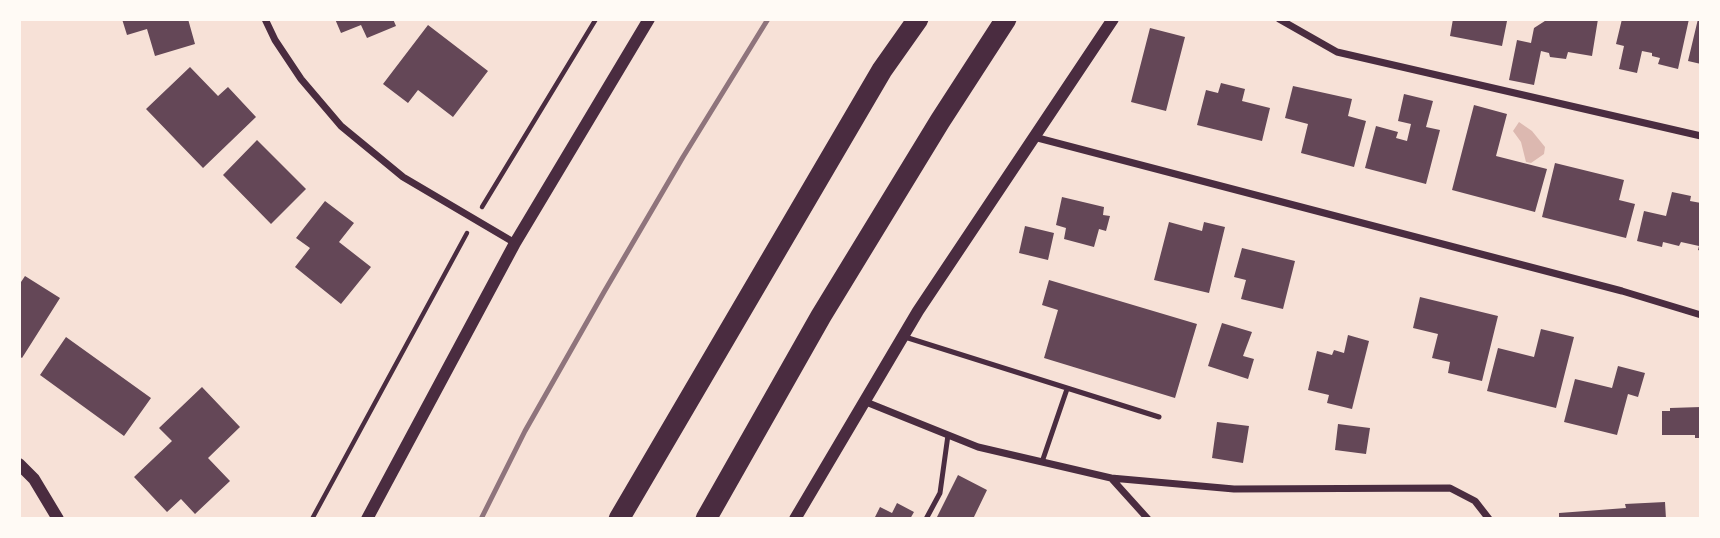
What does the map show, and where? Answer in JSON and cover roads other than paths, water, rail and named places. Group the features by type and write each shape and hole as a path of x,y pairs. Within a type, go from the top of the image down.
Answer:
{"highway":[{"path":"619,519 882,71 918,19"},
{"path":"706,519 821,316 1006,19"}],"street":[{"path":"265,19 275,40 301,79 341,126 403,177 515,243"},
{"path":"367,519 515,243 649,19"},
{"path":"795,519 918,310 1113,19"},
{"path":"1279,19 1337,52 1701,136"},
{"path":"1034,137 1595,284 1701,315"},
{"path":"866,402 978,447 1111,478 1234,489 1450,488 1475,501 1489,519"},
{"path":"19,464 34,479 58,519"},
{"path":"1111,478 1148,519"}],"lane":[{"path":"903,336 1159,417"},
{"path":"1042,462 1067,389"},
{"path":"926,519 940,493 948,435"}],"railway":[{"path":"481,519 525,431 604,292 768,19"}]}
